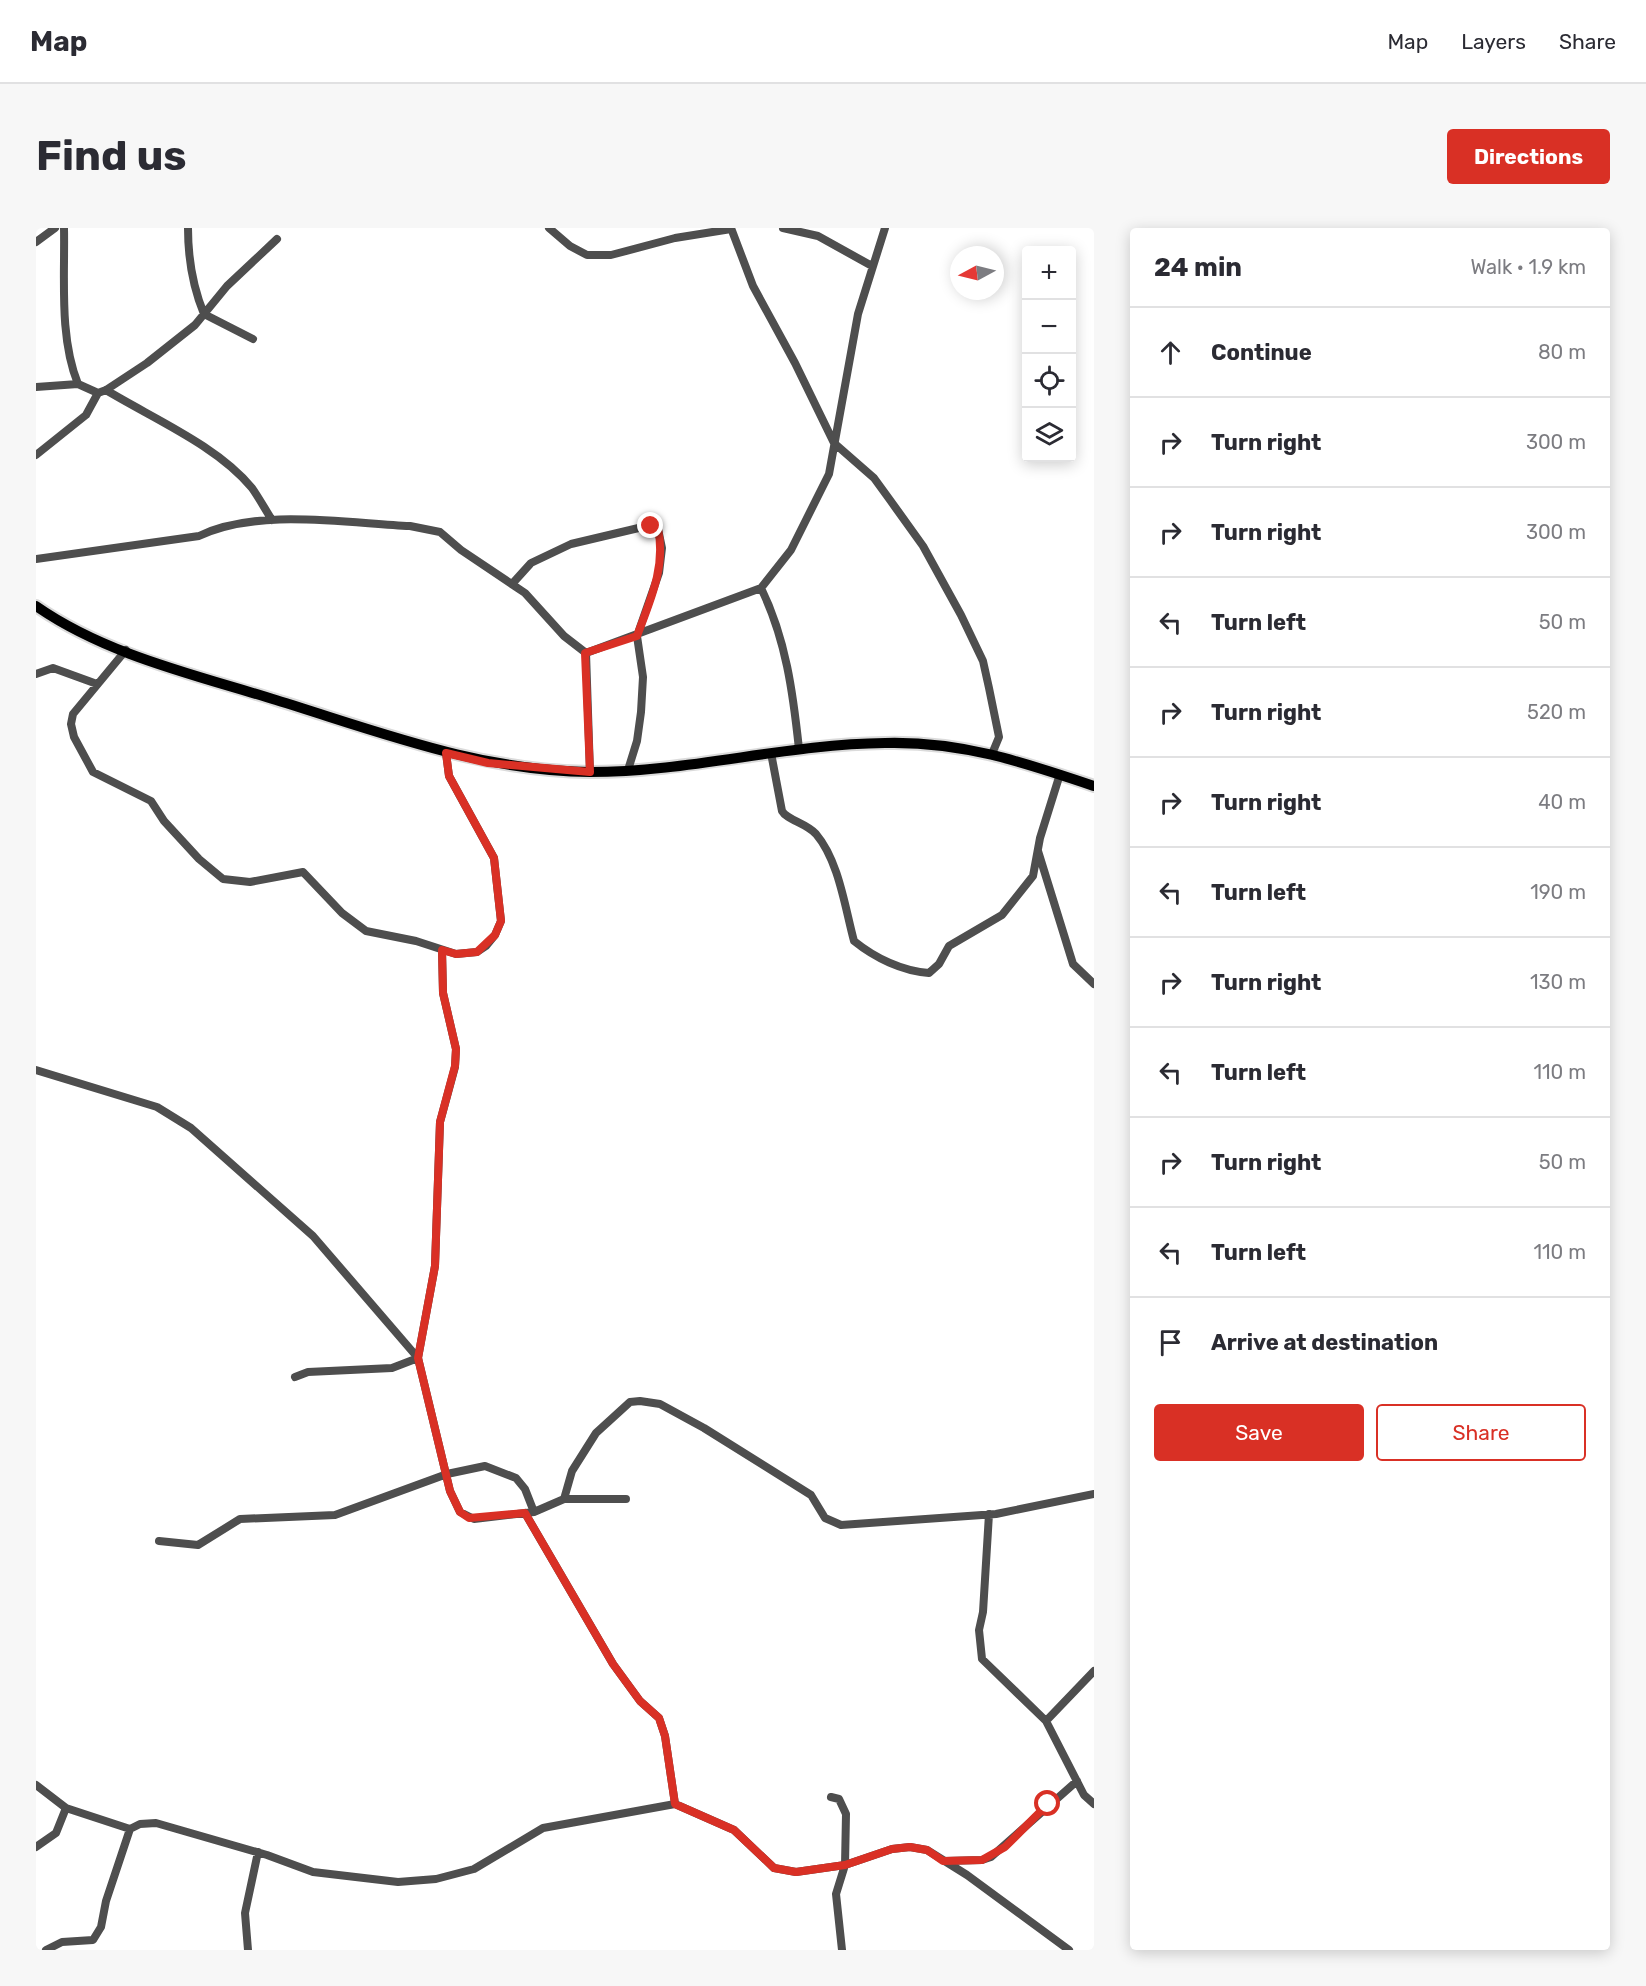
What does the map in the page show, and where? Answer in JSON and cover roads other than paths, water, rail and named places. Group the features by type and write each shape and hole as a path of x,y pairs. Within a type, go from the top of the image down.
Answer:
{"main road":[{"path":"36,606 89,636 169,667 446,753 488,763 590,772 628,770 799,749 887,742 958,747 1012,758 1094,786"}],"street":[{"path":"36,242 55,228"},
{"path":"64,228 70,364 78,384"},
{"path":"188,228 188,258 193,288 204,314 253,339"},
{"path":"549,228 570,246 587,255 611,255 675,238 731,229 767,317 795,363 834,443 874,478 923,546 961,615 983,661 999,737 992,754"},
{"path":"783,228 826,239 872,266"},
{"path":"585,653 637,636 760,588 791,550 829,474 858,314 885,228"},
{"path":"36,455 86,415 102,391 147,363 195,325 227,286 277,239"},
{"path":"36,387 78,384 102,391 208,451 252,488 272,520"},
{"path":"36,559 199,536 216,527 272,520 410,526 440,531 461,550 512,584 585,653 590,772"},
{"path":"512,584 531,563 571,544 651,526 658,529 662,548 659,573 637,636 642,677 641,712 628,770"},
{"path":"760,588 779,632 792,687 799,749"},
{"path":"126,650 73,714 71,724 74,737 83,759 93,772 104,780 131,790 151,801 164,821 199,859 223,879 250,882 303,872 342,913 366,931 416,941 456,954 477,952 495,935 501,921 494,858 449,776 446,753"},
{"path":"36,674 53,668 97,684"},
{"path":"771,753 782,811 784,815 804,823 826,849 854,940 865,950 909,972 929,973 939,964 949,946 1002,915 1033,876 1060,774"},
{"path":"1038,851 1073,964 1094,984"},
{"path":"442,950 443,993 456,1049 455,1066 440,1122 435,1266 418,1358 457,1507 469,1518 529,1513 564,1499 626,1499"},
{"path":"36,1070 157,1107 191,1128 313,1236 418,1358"},
{"path":"295,1377 308,1372 384,1369 418,1358"},
{"path":"564,1499 572,1471 596,1433 630,1402 640,1401 660,1404 704,1428 811,1495 825,1518 841,1525 989,1514 1094,1494"},
{"path":"159,1541 198,1545 240,1519 335,1515 447,1474 485,1466 505,1472 525,1489 529,1513 613,1664 640,1701 659,1718 665,1736 675,1804"},
{"path":"989,1514 984,1600 979,1630 982,1659 1046,1721 1084,1795 1094,1804"},
{"path":"1046,1721 1094,1671"},
{"path":"943,1861 982,1860 991,1857 1077,1781"},
{"path":"36,1785 66,1808 130,1829 140,1824 156,1823 258,1852 313,1872 398,1882 436,1879 474,1869 543,1828 675,1804 734,1830 774,1868 796,1872 845,1865 892,1849 910,1847 927,1850 967,1875 1069,1950"},
{"path":"831,1797 840,1799 846,1814 845,1865 836,1894 842,1950"},
{"path":"36,1847 56,1833 66,1808"},
{"path":"46,1950 62,1942 93,1940 101,1927 106,1901 130,1829"},
{"path":"248,1950 245,1913 258,1852"}]}
